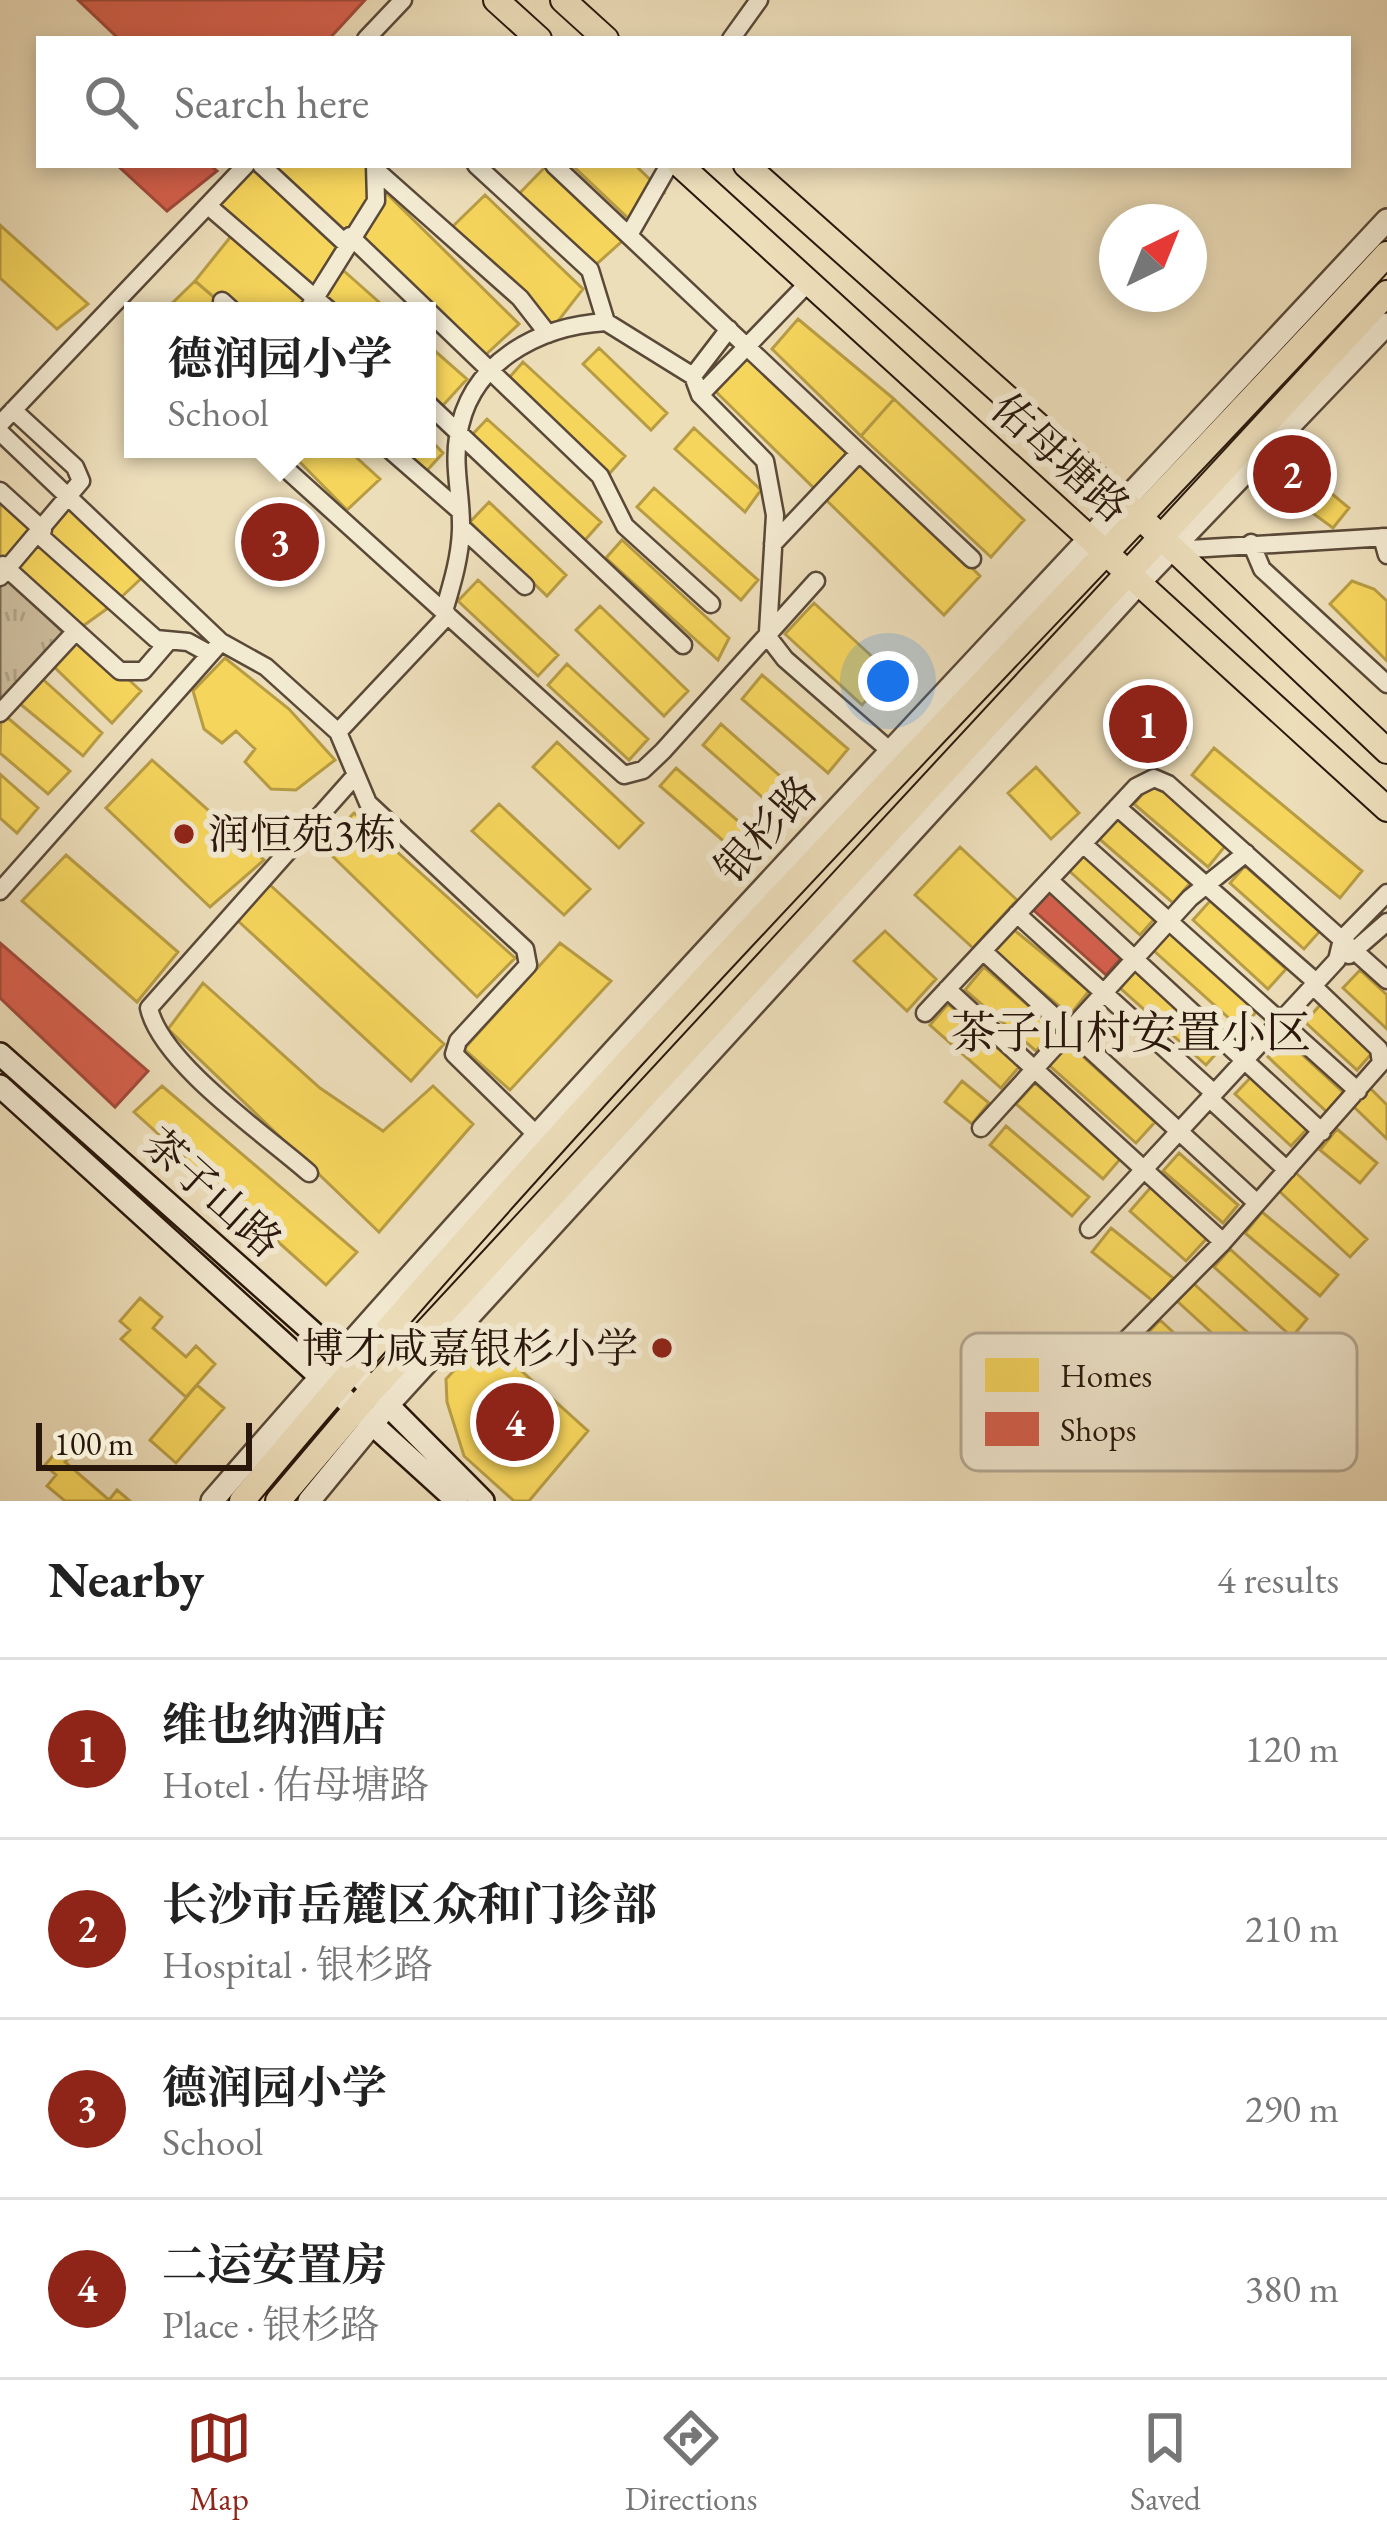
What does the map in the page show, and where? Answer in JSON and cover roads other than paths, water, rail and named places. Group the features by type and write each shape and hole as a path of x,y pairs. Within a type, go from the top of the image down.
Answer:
{"main road":[{"path":"496,0 536,36"},
{"path":"563,0 603,36"},
{"name":"佑母塘路","path":"683,168 1387,809"},
{"name":"佑母塘路","path":"749,168 1382,736"},
{"name":"银杉路","path":"1154,531 1387,220"},
{"name":"银杉路","path":"1154,531 1387,254"},
{"name":"银杉路","path":"278,1501 372,1407 1117,561 1154,531 1387,292"},
{"name":"银杉路","path":"212,1501 897,757 1387,324"},
{"name":"茶子山路","path":"0,1054 372,1407"},
{"name":"茶子山路","path":"0,1086 335,1372"},
{"name":"银杉路","path":"242,1501 335,1372"},
{"path":"372,1407 457,1501"},
{"path":"372,1407 483,1501"},
{"name":"银杉路","path":"309,1501 372,1407"}],"street":[{"path":"369,36 403,0"},
{"path":"733,36 759,0"},
{"path":"168,642 150,666 130,674 3,569 72,498 80,473 4,422 243,168"},
{"path":"265,168 416,302"},
{"path":"311,302 376,200 376,168"},
{"path":"377,168 520,298 548,334"},
{"path":"479,168 590,270 606,322 693,376 700,395 765,461 775,515 768,634 897,757"},
{"path":"557,168 972,559"},
{"path":"629,235 667,168"},
{"path":"213,210 309,302"},
{"path":"700,395 809,282"},
{"path":"436,320 600,476 625,526 710,604"},
{"path":"338,731 446,613 457,569 458,432 490,370 520,345 606,322"},
{"path":"693,376 729,329"},
{"path":"436,411 683,645"},
{"path":"772,545 859,453"},
{"path":"273,458 624,775 644,770 816,581"},
{"path":"398,458 525,586"},
{"path":"0,491 151,635 216,648 266,667 338,731 355,776 376,812 528,955 525,970 458,1041 454,1054 545,1142"},
{"path":"72,498 216,648"},
{"path":"1154,531 1250,543 1385,543"},
{"path":"1250,543 1262,569 1387,684"},
{"path":"0,712 76,631"},
{"path":"0,891 216,648"},
{"path":"309,1173 175,1054 156,1028 149,1008 355,776"},
{"path":"925,1013 1117,807 1142,783 1162,781 1387,980"},
{"path":"1117,807 1315,984 1382,1055 1382,1063 1322,1132 1133,1333"},
{"path":"1083,844 1358,1091"},
{"path":"980,1128 1204,884 1246,853"},
{"path":"1049,880 1322,1132"},
{"path":"1089,1229 1315,984 1336,959 1342,939 1387,893"},
{"path":"1017,914 1287,1170"},
{"path":"1336,959 1357,953 1387,922"},
{"path":"983,951 1257,1204"},
{"path":"947,989 1223,1242"}],"place":[{"name":"长沙市岳麓区众和门诊部","path":"1292,474"},
{"name":"德润园小学","path":"280,542"},
{"name":"维也纳酒店","path":"1148,724"},
{"name":"润恒苑3栋","path":"184,834"},
{"name":"博才咸嘉银杉小学","path":"662,1348"},
{"name":"二运安置房","path":"515,1422"}],"district":[{"name":"茶子山村安置小区","path":"1131,1032"}]}
